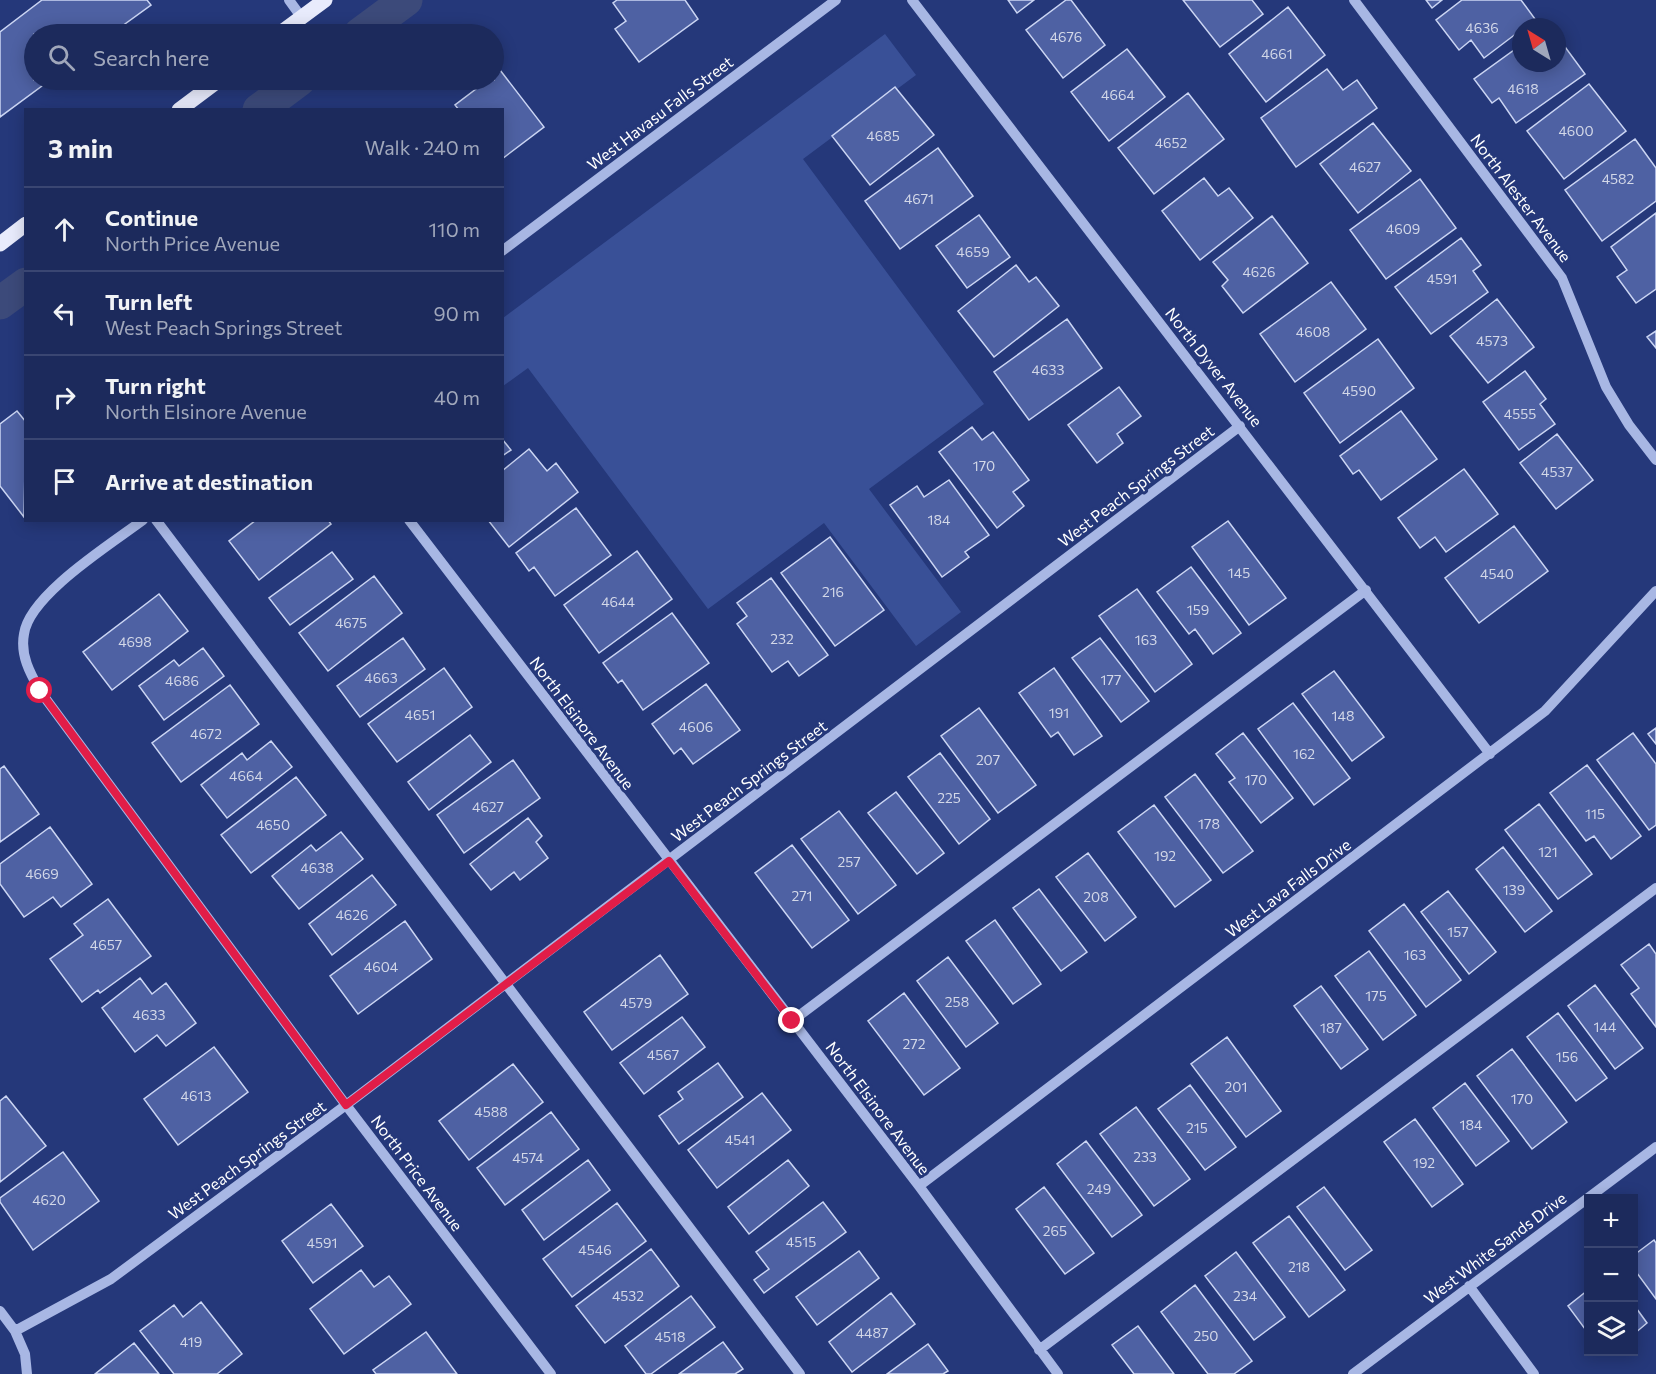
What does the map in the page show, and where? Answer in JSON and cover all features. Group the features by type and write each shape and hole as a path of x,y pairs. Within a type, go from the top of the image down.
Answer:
{"main road":[{"path":"293,24 325,0"},
{"path":"182,108 206,90"},
{"path":"0,244 24,226"}],"street":[{"path":"288,0 302,18"},
{"name":"West Havasu Falls Street","path":"504,249 836,0"},
{"name":"North Dyver Avenue","path":"912,0 1490,754"},
{"name":"North Alester Avenue","path":"1354,0 1562,278 1606,387 1629,425 1656,460"},
{"name":"West Peach Springs Street","path":"15,1331 111,1280 669,861 1240,426"},
{"name":"North Price Avenue","path":"140,522 52,589 35,609 23,633 26,664 40,691 346,1105 552,1374"},
{"path":"158,522 800,1374"},
{"name":"North Elsinore Avenue","path":"411,522 918,1186 1058,1374"},
{"path":"792,1021 1366,590"},
{"name":"West Lava Falls Drive","path":"918,1186 1545,711 1656,591"},
{"path":"1039,1350 1656,888"},
{"name":"West White Sands Drive","path":"1353,1374 1656,1147"},
{"path":"1469,1286 1534,1374"},
{"path":"0,1311 15,1331 26,1354 27,1374"}],"shaded area":[{"path":"885,34 916,75 803,159 984,404 869,489 961,612 916,646 824,523 708,609 528,368 504,385 504,317"}],"building":[{"path":"42,0 147,0 151,5 125,24 24,24 24,90 36,90 0,117 0,32"},
{"path":"617,0 685,0 698,19 639,62 615,29 626,21 613,3"},
{"path":"1008,0 1034,0 1017,13"},
{"path":"1066,0 1071,0 1105,45 1063,78 1026,30"},
{"path":"1183,0 1252,0 1263,14 1220,47"},
{"path":"1426,0 1442,0 1432,8"},
{"path":"1462,0 1521,0 1534,18 1512,18 1512,37 1484,58 1471,40 1459,50 1436,20"},
{"path":"1288,7 1325,55 1266,102 1229,54"},
{"path":"1566,48 1585,74 1516,123 1499,98 1492,103 1474,79 1512,52 1512,72 1566,72"},
{"path":"1127,49 1165,97 1109,141 1071,92"},
{"path":"1327,69 1343,90 1357,80 1377,108 1296,167 1261,118"},
{"path":"504,75 544,127 504,157 504,108 457,108 455,105 475,90 504,90"},
{"path":"1589,84 1626,131 1564,179 1527,131"},
{"path":"895,87 934,135 870,185 832,136"},
{"path":"1188,93 1224,139 1154,194 1118,148"},
{"path":"1373,123 1411,171 1358,213 1320,164"},
{"path":"1635,139 1656,168 1656,201 1602,241 1565,190"},
{"path":"938,148 973,196 900,249 865,201"},
{"path":"1204,178 1218,196 1229,188 1253,218 1200,260 1162,211"},
{"path":"1420,179 1456,228 1386,279 1350,230"},
{"path":"1656,213 1656,289 1636,303 1617,277 1627,270 1611,247"},
{"path":"979,215 1010,257 967,288 936,246"},
{"path":"1272,216 1308,263 1243,313 1222,286 1228,280 1213,262"},
{"path":"1461,238 1481,265 1473,271 1488,292 1431,334 1395,287"},
{"path":"1016,265 1029,282 1036,277 1059,306 994,357 958,311"},
{"path":"1331,282 1366,329 1295,382 1260,334"},
{"path":"1497,299 1534,347 1488,383 1450,336"},
{"path":"1067,319 1102,368 1029,420 994,372"},
{"path":"1656,331 1656,348 1647,337"},
{"path":"1378,339 1414,388 1340,443 1304,393"},
{"path":"1525,371 1546,399 1540,404 1555,424 1519,450 1483,402"},
{"path":"1119,387 1141,416 1117,434 1123,443 1097,463 1068,425"},
{"path":"17,411 24,420 24,517 0,486 0,424"},
{"path":"1401,411 1437,459 1381,500 1359,470 1353,474 1340,456"},
{"path":"972,427 982,440 993,432 1029,480 1013,492 1024,506 997,528 939,452"},
{"path":"1557,434 1593,480 1556,509 1520,463"},
{"path":"504,441 511,450 504,455"},
{"path":"529,449 547,471 556,463 578,492 509,547 490,522 504,522 504,469"},
{"path":"1464,469 1498,514 1446,552 1435,537 1420,548 1398,518"},
{"path":"949,480 989,535 965,552 969,557 942,577 890,505 917,486 924,497"},
{"path":"576,508 611,555 555,596 534,567 529,571 516,553"},
{"path":"1228,521 1286,598 1249,625 1192,547"},
{"path":"253,522 330,522 331,524 259,580 229,541"},
{"path":"1514,526 1548,571 1479,623 1445,578"},
{"path":"830,537 884,610 835,646 781,573"},
{"path":"637,551 672,599 599,653 564,605"},
{"path":"332,552 353,579 290,625 269,598"},
{"path":"1191,567 1241,633 1213,654 1195,629 1189,634 1157,592"},
{"path":"374,576 402,613 328,671 299,633"},
{"path":"771,578 828,655 799,676 788,661 772,672 737,624 747,616 737,603"},
{"path":"1137,589 1192,664 1155,692 1099,616"},
{"path":"159,594 188,631 112,690 83,652"},
{"path":"672,613 709,663 643,710 622,680 618,683 603,663"},
{"path":"403,638 425,669 360,717 337,686"},
{"path":"1100,638 1149,701 1121,722 1072,658"},
{"path":"203,648 224,676 164,720 139,686 174,660 179,666"},
{"path":"444,668 472,707 397,762 368,724"},
{"path":"1054,668 1102,736 1074,755 1058,732 1051,737 1019,693"},
{"path":"1334,671 1384,737 1352,761 1302,694"},
{"path":"706,684 740,730 693,764 681,748 674,754 652,724"},
{"path":"230,685 259,724 181,782 152,743"},
{"path":"1293,703 1350,778 1314,805 1258,729"},
{"path":"979,708 1036,785 998,813 941,736"},
{"path":"1656,728 1656,744 1648,734"},
{"path":"1243,733 1293,798 1261,823 1229,782 1235,778 1216,754"},
{"path":"1633,733 1656,764 1656,825 1649,830 1597,760"},
{"path":"470,735 491,762 429,810 408,782"},
{"path":"271,741 292,767 227,818 201,785 242,753 247,760"},
{"path":"940,753 990,819 959,844 908,777"},
{"path":"513,760 540,798 464,853 437,815"},
{"path":"1587,765 1641,836 1611,859 1594,836 1586,841 1550,793"},
{"path":"4,766 39,814 0,842 0,769"},
{"path":"1195,774 1253,851 1223,873 1165,797"},
{"path":"296,777 326,815 251,873 221,835"},
{"path":"896,792 944,853 917,874 868,813"},
{"path":"1539,804 1592,874 1558,899 1505,830"},
{"path":"1154,805 1211,880 1175,907 1118,832"},
{"path":"839,811 896,885 858,914 801,839"},
{"path":"528,818 542,836 536,842 548,858 520,880 514,872 491,890 470,864"},
{"path":"50,827 92,884 61,907 53,897 24,917 0,884 0,864"},
{"path":"341,832 363,859 299,909 272,876 311,845 316,851"},
{"path":"792,845 849,920 812,948 755,873"},
{"path":"1503,847 1552,911 1525,932 1476,869"},
{"path":"1088,853 1136,917 1105,941 1056,877"},
{"path":"372,875 396,905 332,955 309,924"},
{"path":"1039,889 1087,952 1061,971 1013,908"},
{"path":"1448,891 1496,952 1469,974 1421,912"},
{"path":"108,899 151,956 100,993 98,990 82,1002 50,959 83,935 74,924"},
{"path":"1404,904 1461,980 1426,1007 1369,931"},
{"path":"995,920 1041,984 1013,1004 966,941"},
{"path":"405,921 432,959 358,1014 330,976"},
{"path":"1649,944 1656,954 1656,1027 1631,994 1639,988 1621,965"},
{"path":"1369,951 1416,1015 1383,1040 1335,976"},
{"path":"660,955 688,994 612,1050 584,1012"},
{"path":"948,957 998,1023 966,1047 917,981"},
{"path":"140,978 152,994 166,983 196,1023 166,1046 157,1035 135,1052 102,1008"},
{"path":"1595,985 1643,1048 1615,1069 1568,1006"},
{"path":"1321,986 1368,1049 1341,1069 1294,1006"},
{"path":"904,993 960,1068 924,1095 868,1021"},
{"path":"1558,1013 1607,1078 1576,1101 1527,1037"},
{"path":"682,1017 705,1047 644,1094 620,1063"},
{"path":"1227,1037 1281,1111 1246,1137 1191,1064"},
{"path":"214,1047 248,1092 178,1145 144,1099"},
{"path":"1512,1049 1567,1122 1532,1149 1477,1076"},
{"path":"718,1063 743,1097 679,1144 659,1116 683,1099 678,1092"},
{"path":"513,1064 543,1102 469,1160 439,1121"},
{"path":"1465,1083 1509,1141 1476,1166 1433,1108"},
{"path":"1190,1085 1236,1147 1205,1170 1158,1109"},
{"path":"762,1093 791,1130 717,1188 688,1150"},
{"path":"6,1096 46,1146 0,1182 0,1101"},
{"path":"1136,1107 1190,1179 1154,1206 1100,1134"},
{"path":"551,1112 579,1149 505,1205 477,1168"},
{"path":"1415,1119 1463,1184 1432,1207 1384,1142"},
{"path":"1086,1141 1142,1215 1112,1237 1057,1164"},
{"path":"63,1152 99,1201 33,1250 0,1202 0,1198"},
{"path":"588,1160 610,1190 544,1240 522,1210"},
{"path":"788,1160 809,1186 749,1234 728,1207"},
{"path":"1044,1187 1094,1253 1065,1274 1016,1209"},
{"path":"1324,1187 1372,1250 1345,1270 1297,1207"},
{"path":"823,1202 846,1232 764,1293 754,1280 769,1269 756,1252"},
{"path":"617,1203 646,1241 572,1297 543,1259"},
{"path":"331,1204 363,1246 313,1283 282,1241"},
{"path":"1289,1216 1345,1290 1309,1317 1253,1243"},
{"path":"1654,1240 1656,1243 1656,1299 1638,1274 1638,1252"},
{"path":"651,1249 679,1286 605,1343 576,1306"},
{"path":"859,1251 879,1278 817,1325 796,1297"},
{"path":"1236,1252 1285,1317 1254,1340 1205,1276"},
{"path":"361,1270 374,1287 389,1276 411,1304 344,1354 310,1309"},
{"path":"1195,1285 1252,1361 1234,1374 1208,1374 1161,1312"},
{"path":"891,1293 915,1324 852,1372 829,1342"},
{"path":"1584,1293 1584,1328 1568,1306"},
{"path":"691,1296 715,1327 651,1374 646,1374 625,1346"},
{"path":"201,1302 242,1354 217,1374 174,1374 140,1331 174,1305 183,1317"},
{"path":"1638,1311 1647,1323 1638,1331"},
{"path":"1138,1326 1174,1374 1134,1374 1112,1345"},
{"path":"426,1332 457,1374 376,1374 373,1370"},
{"path":"723,1342 743,1369 735,1374 679,1374"},
{"path":"134,1343 159,1374 95,1374"},
{"path":"928,1344 948,1371 943,1374 887,1374"}],"waterway":[{"path":"374,24 406,0"},
{"path":"262,108 286,90"},
{"path":"0,303 24,285"}],"route":[{"path":"40,691 346,1105 669,861 792,1021"}]}
